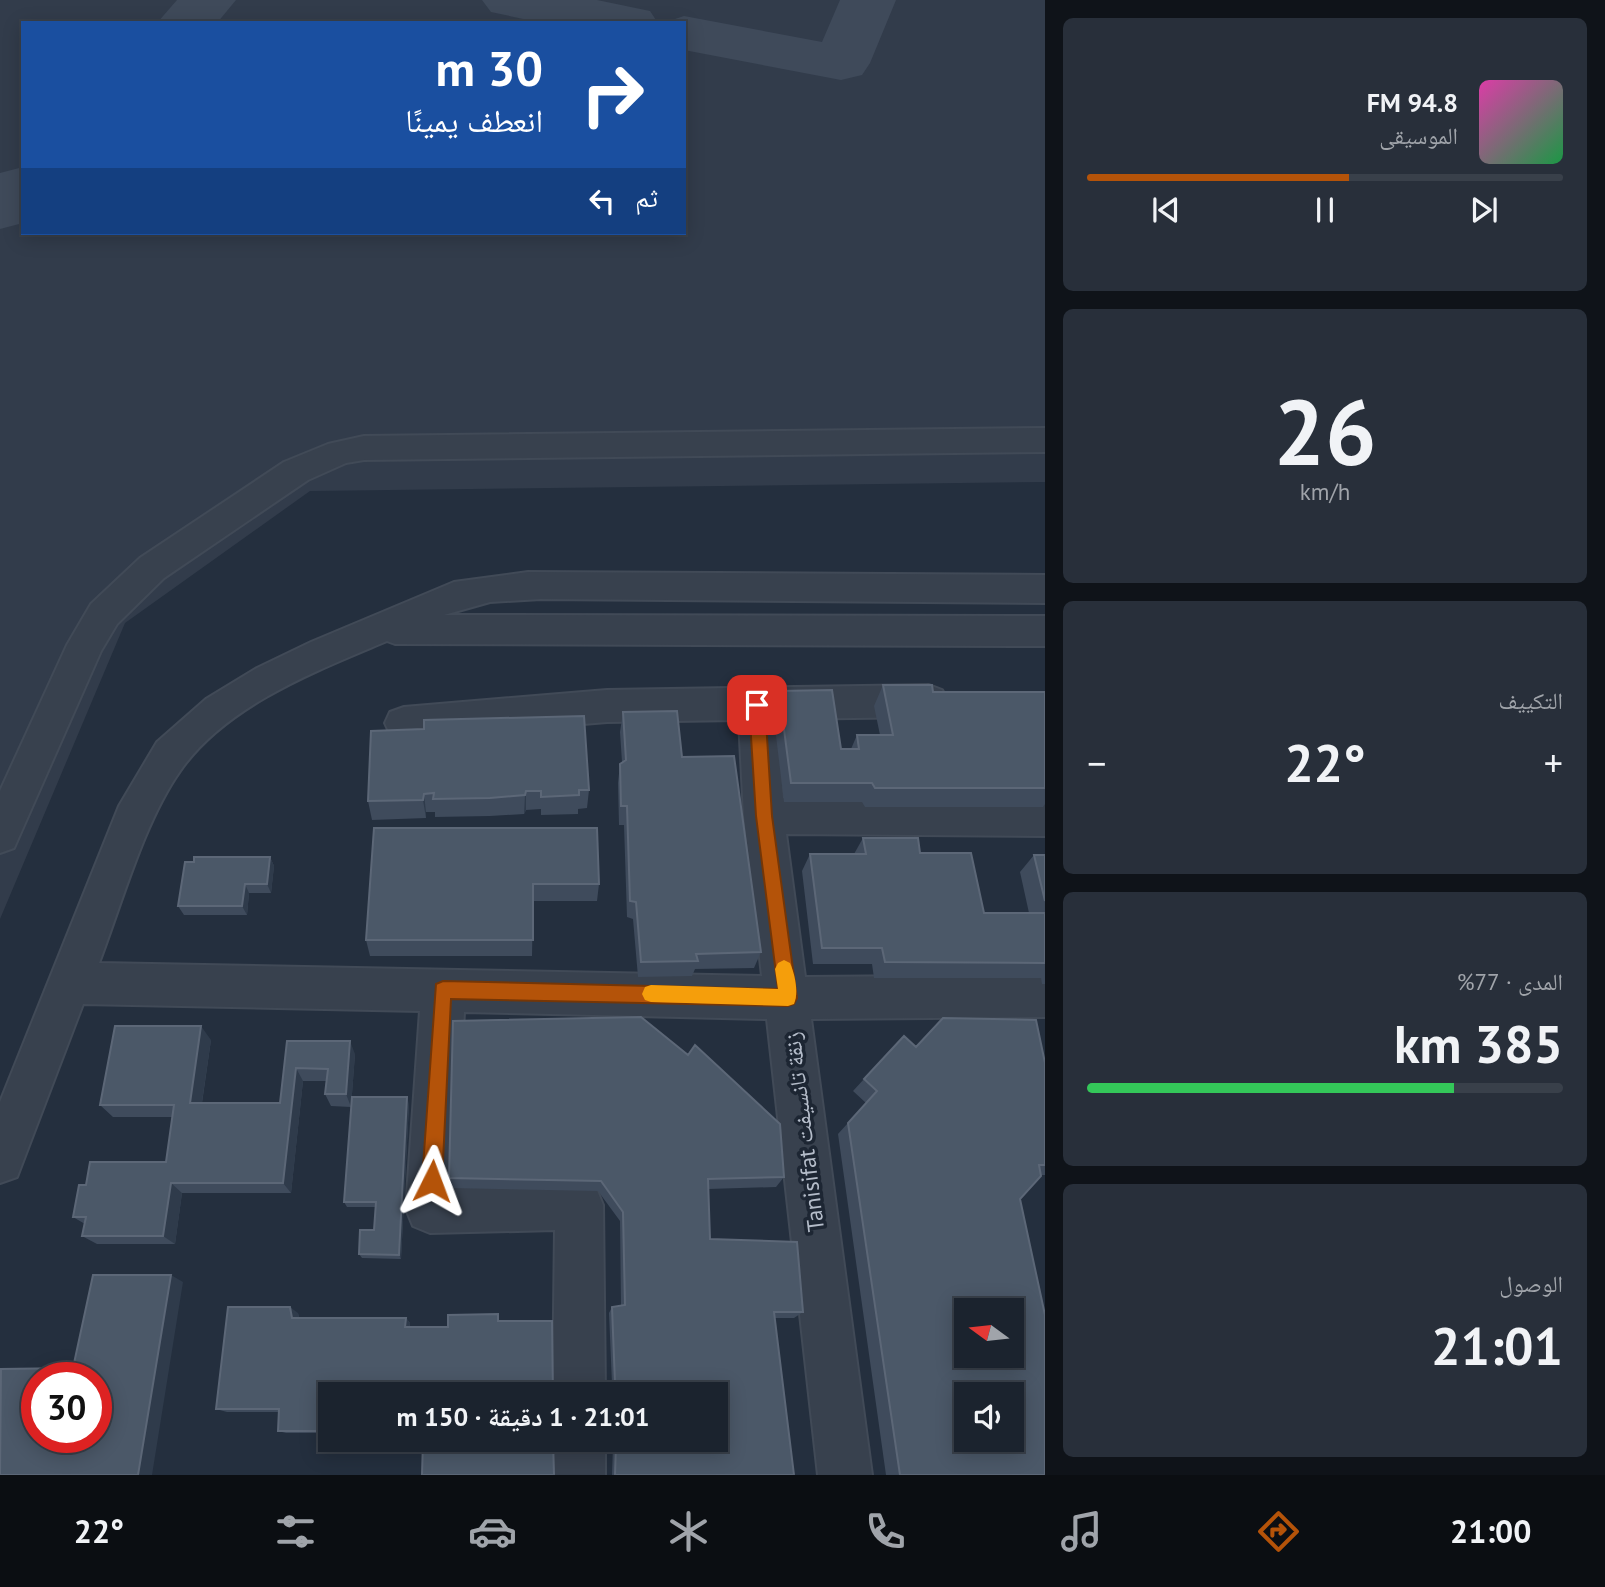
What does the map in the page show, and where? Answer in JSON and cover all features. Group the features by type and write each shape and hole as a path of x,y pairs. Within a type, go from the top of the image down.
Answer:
{"street":[{"path":"0,835 85,645 104,614 152,568 316,460 364,449 1045,440"},
{"path":"0,1160 139,806 175,748 203,723 268,681 324,651 442,600 466,593 530,586 1045,589"},
{"path":"376,629 446,627 663,631 1045,631"},
{"path":"404,723 607,706 961,701"},
{"name":"Tanisifat زنقة تانسيفت","path":"757,705 764,816 845,1475"},
{"path":"764,816 1045,818"},
{"path":"71,983 788,998 1045,996"},
{"path":"443,990 430,1209 579,1205 579,1382"},
{"path":"578,1475 579,1452"}],"shaded area":[{"path":"0,0 1045,0 1045,482 310,491 125,623 0,919"}],"building":[{"path":"883,685 932,685 933,692 1045,692 1045,788 875,788 872,783 791,783 779,691 832,690 841,749 859,749 857,735 893,735"},
{"path":"677,711 682,757 734,756 761,952 696,954 698,961 641,962 636,902 630,901 627,806 621,806 620,764 626,760 623,712"},
{"path":"584,716 589,790 579,790 579,795 541,797 541,791 526,791 525,795 433,799 434,793 424,794 423,800 368,801 371,731 424,729 424,720"},
{"path":"374,828 597,828 599,884 533,884 533,940 366,940"},
{"path":"863,838 918,838 920,853 971,853 984,913 1045,913 1045,963 885,962 882,948 822,948 810,854 866,854"},
{"path":"1034,855 1045,855 1045,901"},
{"path":"194,857 270,857 267,884 245,884 242,906 178,906 185,862 194,862"},
{"path":"641,1017 688,1055 695,1045 780,1124 784,1177 708,1179 710,1239 797,1242 803,1312 774,1312 794,1475 615,1475 616,1452 728,1452 728,1382 615,1382 612,1307 625,1305 623,1212 601,1181 449,1178 453,1021"},
{"path":"943,1018 1036,1020 1045,1063 1045,1165 1039,1165 1041,1176 1020,1199 1045,1315 1045,1475 900,1475 848,1123 877,1091 864,1079 904,1036 916,1047"},
{"path":"115,1026 201,1026 190,1103 280,1103 287,1041 350,1041 346,1094 325,1094 328,1069 296,1068 283,1183 171,1183 163,1236 82,1236 86,1217 73,1217 79,1185 86,1185 90,1162 166,1162 174,1105 100,1105"},
{"path":"352,1097 407,1097 399,1255 359,1254 360,1230 374,1230 376,1202 344,1202"},
{"path":"93,1275 171,1275 138,1475 0,1475 1,1369 21,1369 21,1453 112,1453 112,1362 74,1362"},
{"path":"228,1307 290,1307 292,1318 406,1318 405,1327 448,1327 448,1315 498,1314 498,1321 552,1321 553,1382 318,1382 318,1431 278,1431 279,1409 216,1409"},
{"path":"423,1452 553,1452 554,1475 422,1475"}],"taxiway":[{"path":"187,21 208,0"},
{"path":"510,0 620,21"},
{"path":"686,33 841,63 868,0"},
{"path":"0,209 21,188"}],"slow traffic":[{"path":"651,994 788,998 784,969"}],"route":[{"path":"432,1181 443,990 788,998 764,816 757,705"}]}
